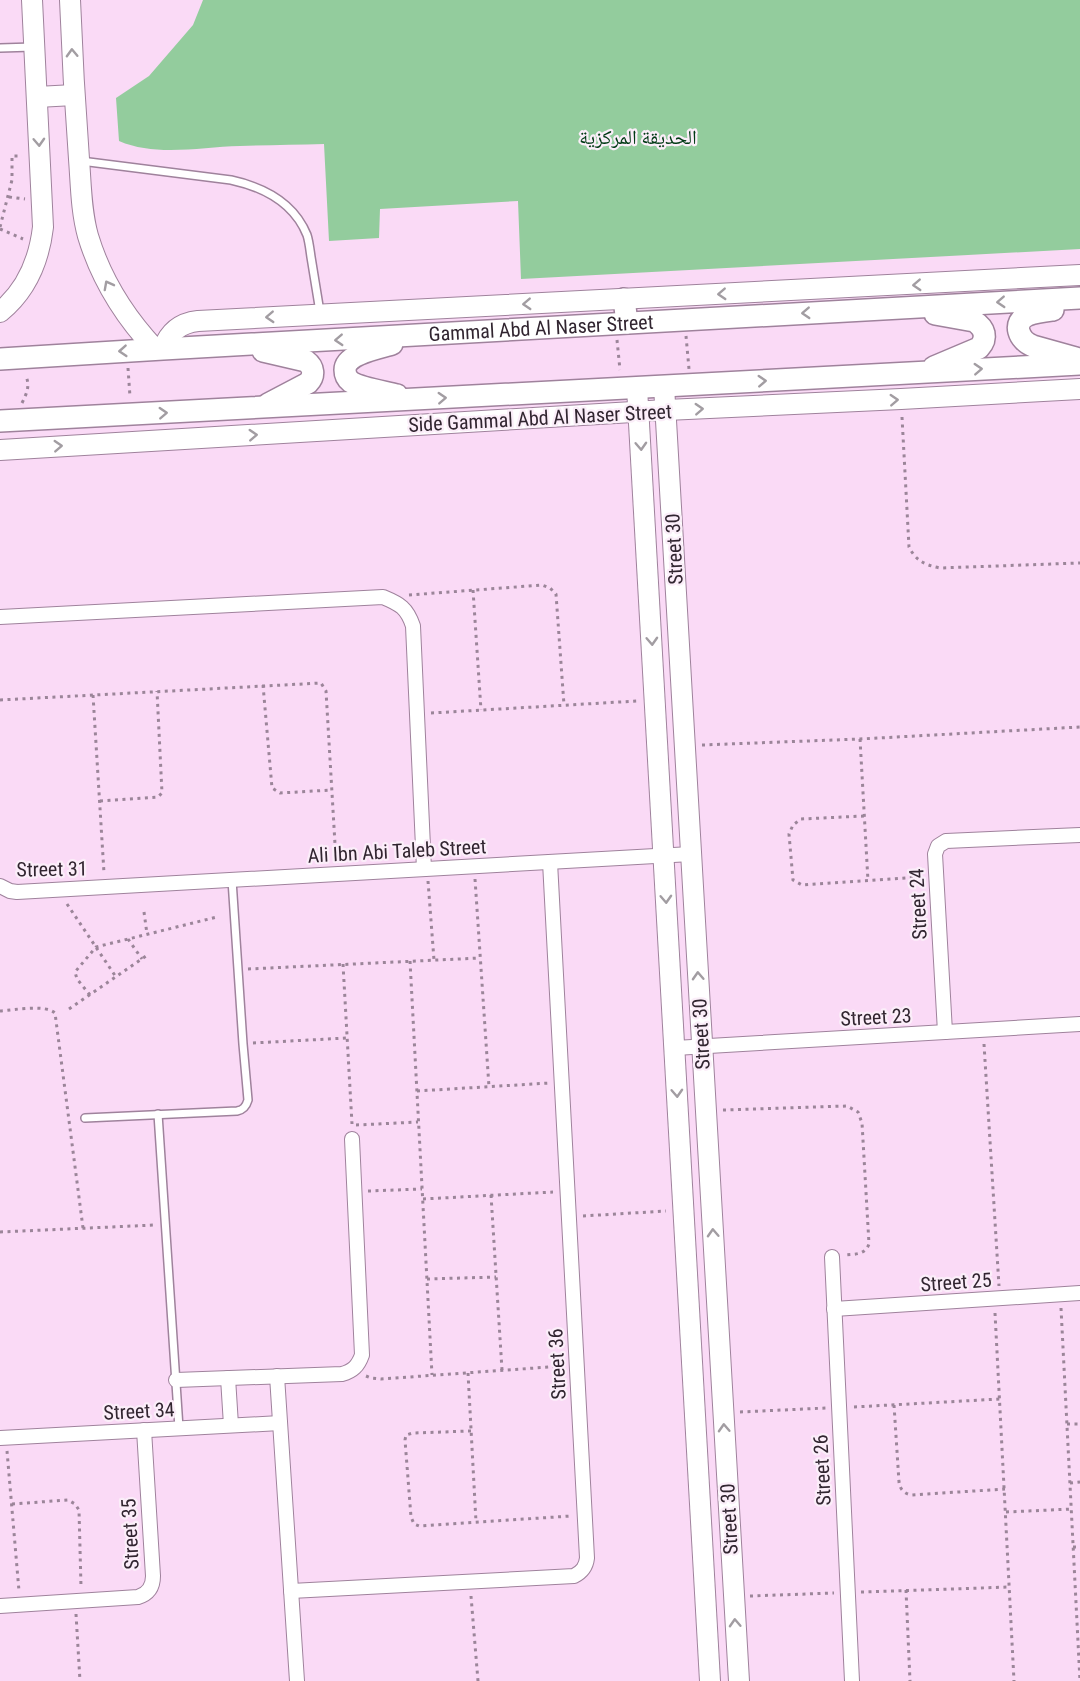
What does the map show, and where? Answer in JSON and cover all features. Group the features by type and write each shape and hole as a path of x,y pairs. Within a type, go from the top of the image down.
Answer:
{"main road":[{"path":"0,312 13,300 32,273 43,227 32,0"},
{"path":"70,0 79,161 88,237 101,272 119,305 130,321 159,349 175,329 189,322 1080,275"},
{"path":"37,97 74,95"},
{"name":"Gammal Abd Al Naser Street","path":"7,359 1080,298"},
{"path":"621,323 624,299"},
{"path":"1080,303 1026,316 1021,320 1019,327 1019,333 1026,344 1080,359"},
{"path":"899,308 974,321 984,330 984,343 979,348 920,373"},
{"path":"416,400 354,384 348,379 345,368 354,356 421,335"},
{"path":"234,345 302,359 312,368 313,376 308,383 262,408"},
{"path":"6,421 1080,364"},
{"name":"Street 30","path":"664,386 739,1681"},
{"name":"Street 30","path":"629,388 639,412 710,1681"},
{"name":"Side Gammal Abd Al Naser Street","path":"0,450 666,410 1080,389"}],"street":[{"path":"0,617 383,597 403,607 410,616 413,626 426,869"},
{"name":"Street 24","path":"945,1032 936,850 946,842 1080,835"},
{"name":"Ali Ibn Abi Taleb Street","path":"105,887 691,854"},
{"name":"Street 36","path":"291,1591 573,1576 584,1569 587,1558 585,1516 550,862"},
{"name":"Street 31","path":"0,886 17,892 105,887"},
{"name":"Street 23","path":"675,1048 1080,1024"},
{"path":"176,1380 342,1374 356,1367 362,1355 352,1132"},
{"name":"Street 26","path":"832,1257 852,1681"},
{"name":"Street 25","path":"834,1309 1080,1293"},
{"path":"277,1376 297,1681"},
{"path":"228,1378 231,1425"},
{"name":"Street 34","path":"3,1437 280,1423"},
{"name":"Street 35","path":"0,1606 138,1598 148,1592 153,1576 144,1430"}],"lane":[{"path":"0,48 34,47"},
{"path":"79,161 231,180 250,184 268,192 285,204 298,219 307,236 320,315"},
{"path":"85,1118 237,1111 244,1108 248,1100 231,880"},
{"path":"158,1114 179,1428"}],"path":[{"path":"28,234 27,241 0,228 12,180 12,156 40,157"},
{"path":"9,197 30,200"},
{"path":"684,320 690,385"},
{"path":"621,323 629,388"},
{"path":"128,351 131,414"},
{"path":"6,421 25,397 29,384 25,372 7,359"},
{"path":"901,399 909,546 913,555 920,562 940,568 1080,563"},
{"path":"383,597 542,585 554,590 564,705"},
{"path":"473,590 481,710"},
{"path":"0,700 318,682 325,687 337,874"},
{"path":"263,685 272,788 280,793 332,790"},
{"path":"100,801 158,797 162,793 157,691"},
{"path":"93,695 105,887"},
{"path":"417,714 655,700"},
{"path":"685,746 1080,727"},
{"path":"860,739 868,881"},
{"path":"864,816 801,819 793,825 789,834 793,880 802,885 936,876"},
{"path":"474,866 489,1087"},
{"path":"426,869 434,960"},
{"path":"57,890 116,977"},
{"path":"144,912 147,934"},
{"path":"90,995 77,979 75,972 96,947 217,917"},
{"path":"128,939 142,959"},
{"path":"69,1009 149,954"},
{"path":"238,969 480,958"},
{"path":"410,961 432,1375"},
{"path":"343,964 352,1132 418,1122"},
{"path":"0,1011 45,1008 55,1013 83,1228"},
{"path":"983,1030 1014,1681"},
{"path":"243,1044 347,1038"},
{"path":"417,1091 562,1082"},
{"path":"706,1111 847,1106 858,1112 862,1123 869,1244 862,1253 832,1257"},
{"path":"354,1192 422,1189"},
{"path":"423,1199 568,1191"},
{"path":"491,1195 502,1370"},
{"path":"569,1217 684,1210"},
{"path":"0,1232 166,1225"},
{"path":"427,1279 496,1277"},
{"path":"1061,1294 1073,1547 1078,1601 1080,1681"},
{"path":"356,1367 362,1374 371,1378 577,1365"},
{"path":"468,1373 476,1522"},
{"path":"723,1412 1000,1399"},
{"path":"894,1405 899,1482 905,1492 912,1495 1005,1489"},
{"path":"1067,1424 1080,1424"},
{"path":"471,1431 406,1435 411,1520 414,1524 419,1526 585,1516"},
{"path":"3,1437 12,1504 20,1605"},
{"path":"1070,1482 1080,1482"},
{"path":"12,1504 68,1500 79,1510 80,1681"},
{"path":"1006,1512 1072,1509"},
{"path":"1073,1547 1080,1547"},
{"path":"470,1581 478,1681"},
{"path":"734,1597 1010,1587"},
{"path":"906,1590 910,1681"}],"green space":[{"name":"الحديقة المركزية","path":"203,0 1080,0 1080,249 521,279 518,201 380,209 379,238 329,241 324,144 163,150 133,146 119,141 116,98 149,76 193,25"}]}
